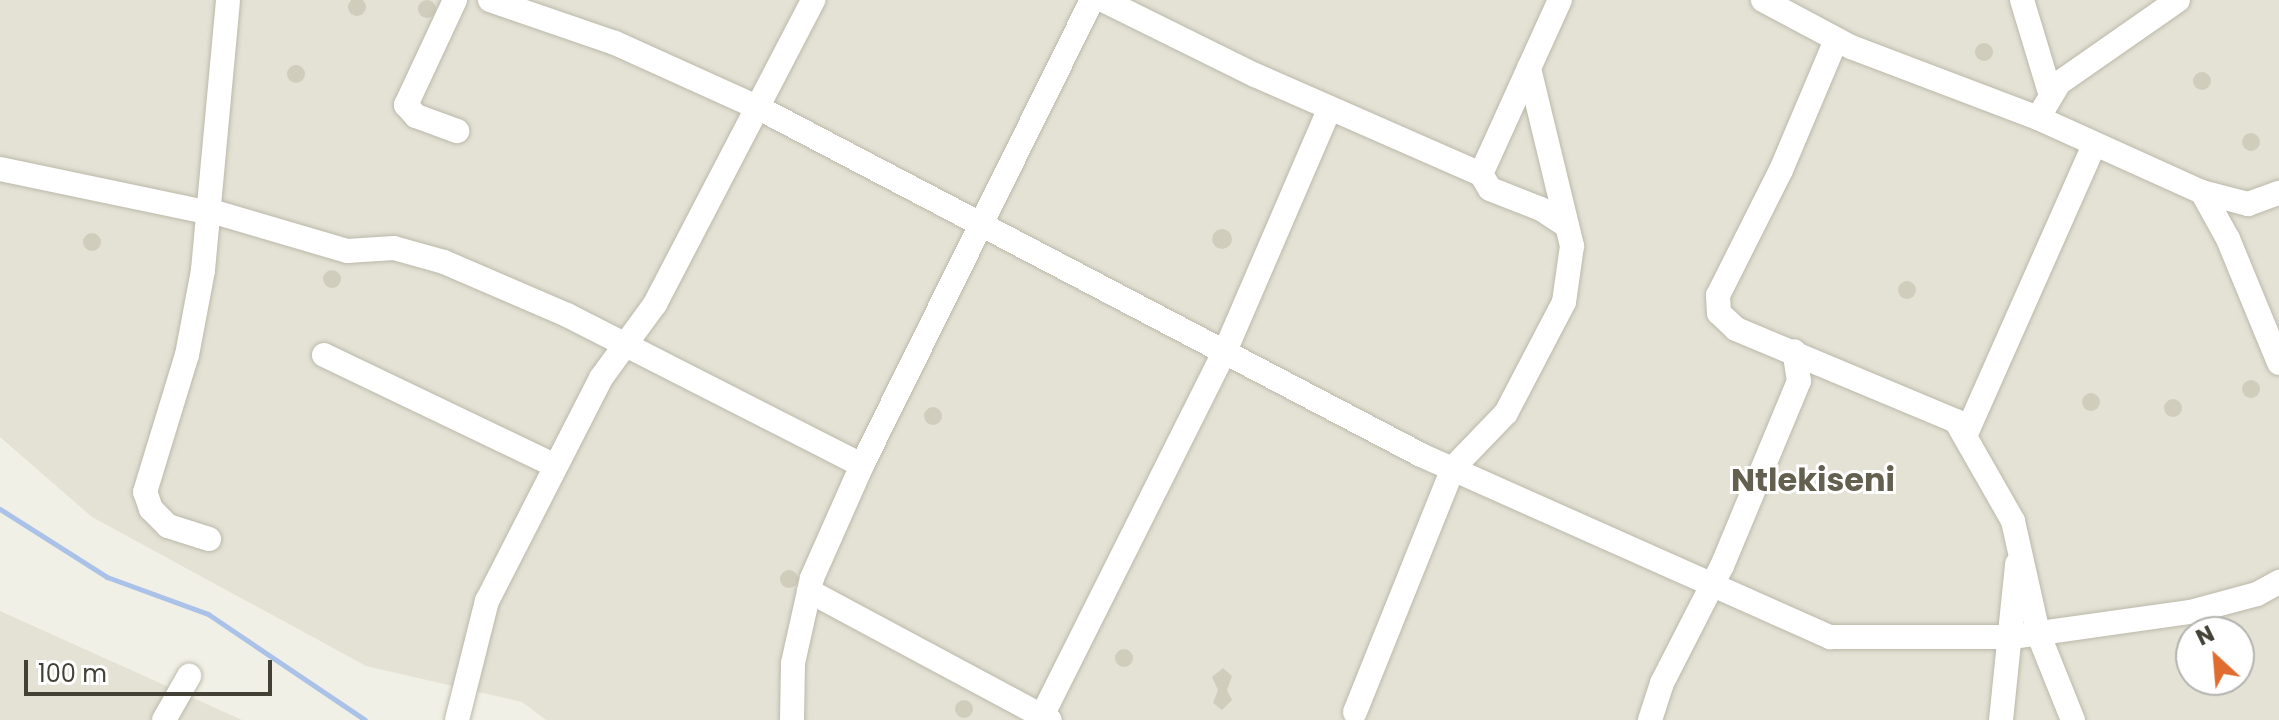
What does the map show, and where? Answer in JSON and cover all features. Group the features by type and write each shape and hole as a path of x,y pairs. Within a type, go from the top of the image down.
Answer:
{"street":[{"path":"209,539 168,526 151,509 145,492 187,355 211,212 228,0"},
{"path":"455,0 406,105 416,116 457,131"},
{"path":"490,0 615,43 759,108 983,227 1453,468 1830,637 2012,637 2190,612 2257,594 2279,582"},
{"path":"457,720 487,601 601,378 628,346 759,108 813,0"},
{"path":"792,720 793,663 809,591 862,465 983,227 1092,0"},
{"path":"1103,0 1329,110 1481,174 1490,189 1550,213 1567,226"},
{"path":"1481,174 1560,0"},
{"path":"1763,0 1836,40 2038,118 2202,192 2248,204 2279,193"},
{"path":"2022,0 2050,93"},
{"path":"2038,118 2050,93 2073,71 2178,0"},
{"path":"1836,40 1781,170 1718,295 1719,313 1728,324 1947,415 1966,434 2013,521 2038,633 2073,720"},
{"path":"1355,712 1453,468 1506,413 1557,322 1572,246 1529,68"},
{"path":"809,591 1046,718 1226,349 1329,110"},
{"path":"1966,434 2094,145"},
{"path":"0,169 211,212 347,251 394,248 421,254 551,307 862,465"},
{"path":"2202,192 2228,239 2279,363"},
{"path":"1650,720 1662,683 1711,586 1799,381 1794,351"},
{"path":"324,355 556,466"},
{"path":"2001,720 2020,545"},
{"path":"164,720 189,676"}],"shaded area":[{"path":"0,0 2279,0 2279,720 546,720 522,702 366,666 92,517 0,437"},
{"path":"0,611 242,720 0,720"}],"building":[{"path":"353,-2 361,-2 366,7 364,14 353,16 348,11 348,3"},
{"path":"427,0 436,9 427,18 418,9"},
{"path":"1980,43 1988,43 1993,52 1991,59 1980,61 1975,56 1975,48"},
{"path":"292,65 300,65 305,74 303,81 292,83 287,78 287,70"},
{"path":"2198,72 2206,72 2211,81 2209,88 2198,90 2193,85 2193,77"},
{"path":"2247,133 2255,133 2260,142 2258,149 2247,151 2242,146 2242,138"},
{"path":"1222,229 1229,232 1232,239 1229,246 1222,249 1215,246 1212,239 1215,232"},
{"path":"88,233 96,233 101,242 99,249 88,251 83,246 83,238"},
{"path":"328,270 336,270 341,279 339,286 328,288 323,283 323,275"},
{"path":"1903,281 1911,281 1916,290 1914,297 1903,299 1898,294 1898,286"},
{"path":"2247,380 2255,380 2260,389 2258,396 2247,398 2242,393 2242,385"},
{"path":"2087,393 2095,393 2100,402 2098,409 2087,411 2082,406 2082,398"},
{"path":"2169,399 2177,399 2182,408 2180,415 2169,417 2164,412 2164,404"},
{"path":"929,407 937,407 942,416 940,423 929,425 924,420 924,412"},
{"path":"789,570 798,579 789,588 780,579"},
{"path":"1120,649 1128,649 1133,658 1131,665 1120,667 1115,662 1115,654"},
{"path":"1223,668 1232,676 1227,690 1232,700 1222,710 1213,703 1218,690 1212,677"},
{"path":"960,700 968,700 973,709 971,716 960,718 955,713 955,705"}],"waterway":[{"path":"0,509 107,577 208,614 365,720"}],"district":[{"name":"Ntlekiseni","path":"1813,480"}]}
